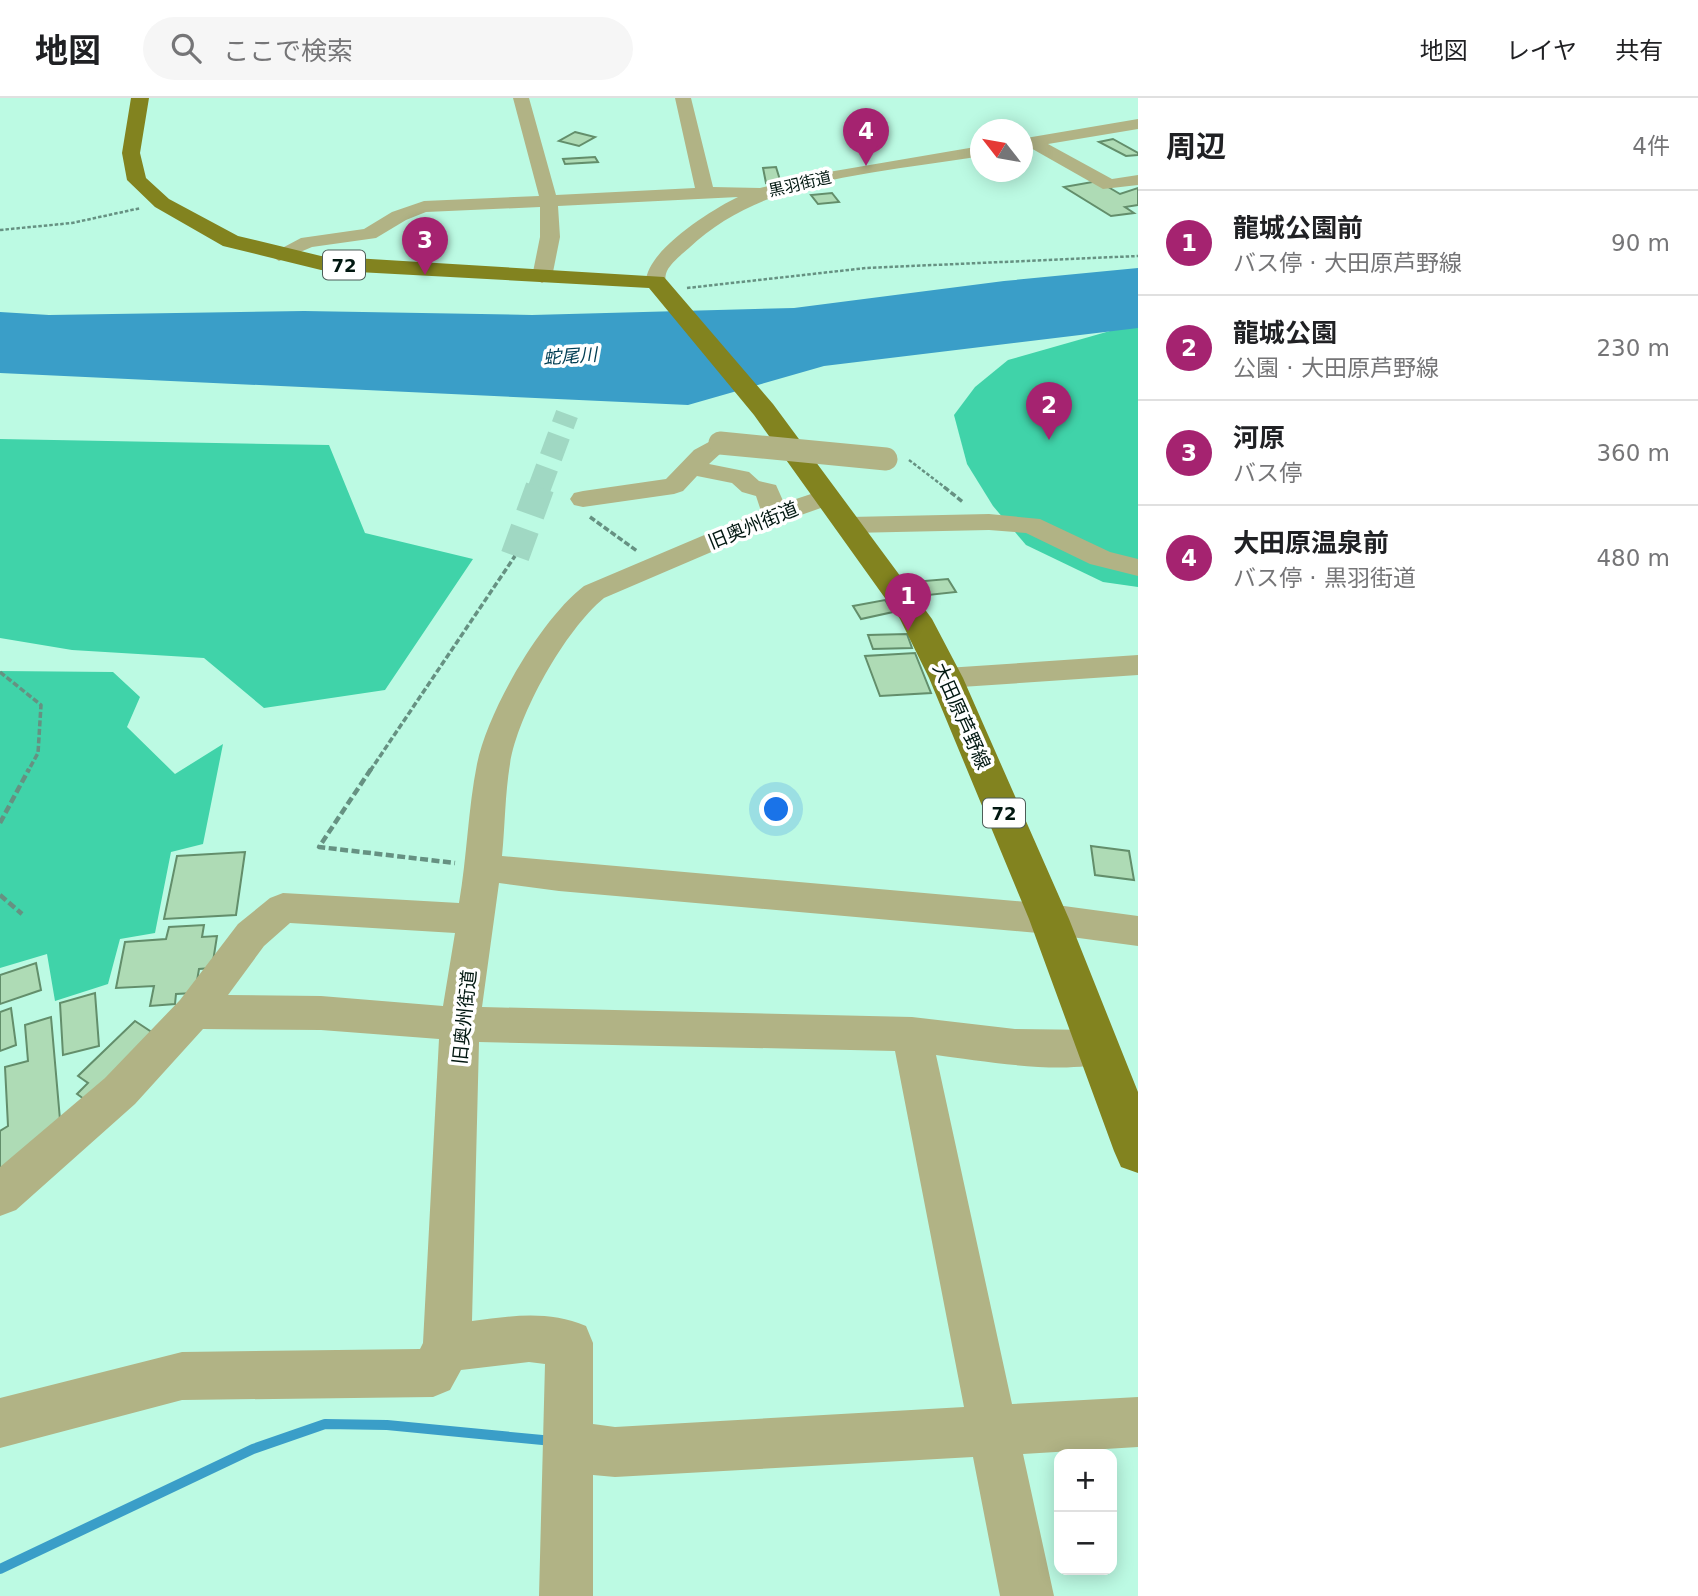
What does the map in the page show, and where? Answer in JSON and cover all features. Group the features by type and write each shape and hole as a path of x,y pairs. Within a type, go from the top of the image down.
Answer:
{"main road":[{"name":"72","path":"140,98 131,153 137,180 162,203 212,233 279,255 356,266 542,277 661,289 764,410 826,497"},
{"name":"大田原芦野線","path":"826,497 916,619 946,678 1049,919 1096,1048 1138,1151"}],"street":[{"path":"521,98 549,201 550,237 542,277"},
{"path":"683,98 705,193"},
{"path":"1033,142 1138,124"},
{"path":"1120,127 1138,136"},
{"path":"1033,146 1110,185 1138,180"},
{"name":"黒羽街道","path":"661,289 656,272 662,264 696,232 728,208 760,193 825,178 970,153"},
{"path":"279,255 308,242 369,234 399,216 425,207 705,193 760,193"},
{"path":"585,507 674,486 712,447 720,443 886,458"},
{"path":"692,468 732,475 751,486 767,490 775,515"},
{"name":"旧奥州街道","path":"447,1348 460,1024 483,867 494,762 519,696 543,652 574,608 594,592 775,515 826,497"},
{"path":"850,526 989,522 1031,525 1100,558 1138,568"},
{"path":"946,678 1138,665"},
{"path":"483,867 559,877 1049,919 1138,931"},
{"path":"0,1195 120,1091 194,1012 251,934 283,908 476,919"},
{"path":"194,1012 321,1013 460,1024 912,1034 1015,1047 1096,1048"},
{"path":"912,1034 1027,1596"},
{"path":"0,1423 183,1376 433,1373 447,1348 529,1338 569,1343 566,1596"},
{"path":"567,1446 615,1452 1138,1422"}],"path":[{"path":"0,230 72,223 162,203"},
{"path":"661,289 866,268 1138,257"},
{"path":"886,458 889,453 907,459 961,500 973,515 989,522"},
{"path":"585,507 657,565"},
{"path":"483,867 319,847 515,556"},
{"path":"0,672 41,705 38,753 0,823"},
{"path":"0,895 22,914"}],"green space":[{"path":"1138,323 1138,587 1103,582 1026,545 993,506 967,464 954,415 975,387 1008,360"},
{"path":"0,439 329,445 365,533 473,559 385,690 264,708 204,658 72,650 0,638"},
{"path":"0,671 113,672 140,697 127,727 175,774 223,744 203,844 171,852 155,933 120,939 108,984 55,1001 47,954 0,968"}],"water":[{"name":"蛇尾川","path":"1138,268 1138,328 824,366 688,405 0,373 0,312 49,315 304,311 532,315 794,308 1004,281"}],"building":[{"path":"575,132 595,137 579,146 559,141"},
{"path":"1113,139 1138,155 1126,156 1099,142"},
{"path":"595,157 598,162 565,164 563,159"},
{"path":"776,167 780,180 766,183 763,168"},
{"path":"1098,181 1120,194 1138,188 1138,205 1125,207 1134,213 1111,216 1064,187"},
{"path":"832,193 839,202 818,204 811,195"},
{"path":"948,579 956,592 919,596 912,582"},
{"path":"885,600 893,612 861,619 853,606"},
{"path":"907,634 912,648 873,649 868,635"},
{"path":"915,653 931,693 880,696 865,656"},
{"path":"1091,846 1129,851 1134,880 1095,875"},
{"path":"245,852 236,915 164,919 177,856"},
{"path":"204,925 202,937 217,936 212,968 199,969 195,993 176,994 175,1004 150,1006 154,986 116,988 125,942 166,939 169,927"},
{"path":"36,963 41,990 0,1004 0,975"},
{"path":"95,993 99,1046 63,1055 60,1003"},
{"path":"11,1008 16,1045 0,1051 0,1012"},
{"path":"51,1017 61,1131 0,1177 0,1131 8,1126 5,1067 28,1061 25,1025"},
{"path":"135,1021 162,1039 95,1107 77,1094 88,1083 78,1076"}],"waterway":[{"path":"0,1569 253,1449 325,1424 387,1425 553,1441"}],"tunnel":[{"path":"539,489 567,414"},
{"path":"515,556 540,487"}],"place":[{"name":"大田原温泉前","path":"866,166"},
{"name":"河原","path":"425,275"},
{"name":"龍城公園","path":"1049,440"},
{"name":"龍城公園前","path":"908,631"}]}
